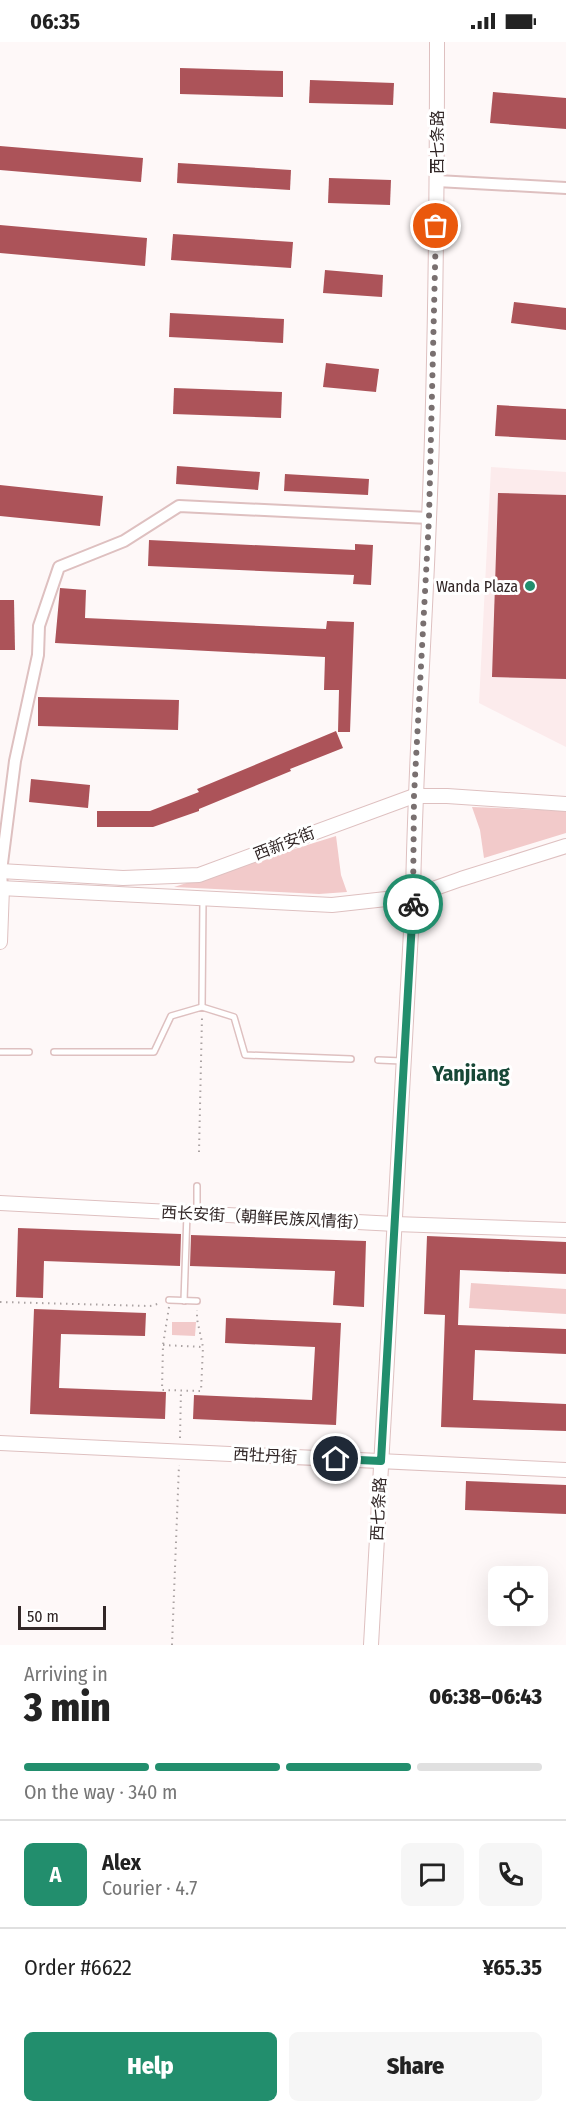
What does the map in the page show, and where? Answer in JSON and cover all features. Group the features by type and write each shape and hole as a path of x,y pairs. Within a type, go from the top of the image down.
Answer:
{"street":[{"name":"西七条路","path":"371,1645 413,896 414,796 429,518 437,181 437,42"},
{"path":"437,181 566,188"},
{"path":"0,942 0,871 15,761 38,655 39,626 59,567 124,541 179,506 429,518"},
{"name":"西新安街","path":"0,871 123,878 200,875 414,796 566,804"},
{"path":"1,888 332,905 413,896 566,846"},
{"name":"西长安街（朝鲜民族风情街）","path":"0,1203 395,1224 566,1230"},
{"name":"西牡丹街","path":"0,1443 566,1470"}],"lane":[{"path":"202,898 202,1006"},
{"path":"54,1052 154,1052 171,1016 202,1006 234,1017 245,1055 351,1059"},
{"path":"0,1052 29,1052"},
{"path":"378,1060 404,1061"},
{"path":"184,1301 192,1213 197,1186"},
{"path":"169,1300 197,1301"}],"path":[{"path":"199,1152 202,1006"},
{"path":"0,1302 150,1306 169,1300"},
{"path":"169,1319 163,1345 162,1390 201,1391 204,1347 196,1319"},
{"path":"163,1345 204,1347"},
{"path":"171,1645 181,1390"}],"shaded area":[{"name":"Wanda Plaza","path":"491,467 566,472 566,747 479,703"},
{"path":"472,807 566,811 566,833 484,858 480,830"},
{"path":"336,836 341,875 347,892 319,894 174,887"},
{"path":"471,1283 566,1289 566,1314 469,1308"},
{"path":"172,1322 196,1322 195,1336 172,1335"}],"building":[{"path":"180,68 283,71 283,97 180,94"},
{"path":"310,80 394,83 393,105 309,103"},
{"path":"493,92 566,98 566,129 490,123"},
{"path":"0,146 143,158 141,182 0,170"},
{"path":"178,163 291,170 290,190 177,183"},
{"path":"329,178 391,180 390,205 328,203"},
{"path":"0,225 147,238 145,266 0,253"},
{"path":"173,234 293,242 291,268 171,260"},
{"path":"325,270 383,275 382,297 323,293"},
{"path":"514,302 566,308 566,330 511,323"},
{"path":"170,313 284,319 283,343 169,337"},
{"path":"326,363 379,369 376,392 323,387"},
{"path":"174,388 282,392 281,418 173,414"},
{"path":"497,405 566,409 566,440 495,436"},
{"path":"177,466 260,472 258,490 176,484"},
{"path":"285,474 369,479 368,495 284,491"},
{"path":"0,485 103,496 100,526 0,516"},
{"name":"Wanda Plaza","path":"498,493 566,495 566,679 492,677"},
{"path":"149,540 355,550 355,544 373,545 371,585 353,584 354,575 148,566"},
{"path":"60,588 86,590 85,618 326,629 327,621 354,622 350,732 338,732 339,690 324,690 325,657 55,643"},
{"path":"0,600 14,600 15,650 0,650"},
{"path":"38,697 179,700 178,730 38,726"},
{"path":"336,731 343,748 290,769 291,771 199,809 199,811 153,827 97,827 97,811 150,811 199,792 197,789"},
{"path":"31,779 90,785 88,808 29,802"},
{"path":"18,1228 181,1234 180,1266 44,1261 43,1298 16,1297"},
{"path":"191,1235 366,1241 364,1307 333,1305 335,1271 190,1266"},
{"path":"427,1236 566,1242 566,1274 460,1270 458,1325 566,1329 566,1354 475,1350 473,1400 566,1404 566,1431 441,1427 445,1315 424,1314"},
{"path":"34,1309 146,1313 145,1336 61,1334 59,1388 166,1392 165,1419 30,1414"},
{"path":"226,1318 341,1323 336,1425 193,1419 194,1395 312,1400 315,1347 225,1343"},
{"path":"466,1481 566,1485 566,1514 465,1510"}],"way so far":[{"path":"413,904 414,796 429,518 436,226"}],"place":[{"name":"Wanda Plaza","path":"530,586"}],"district":[{"name":"Yanjiang","path":"471,1073"}],"route":[{"path":"336,1459 381,1461 413,904"}]}
